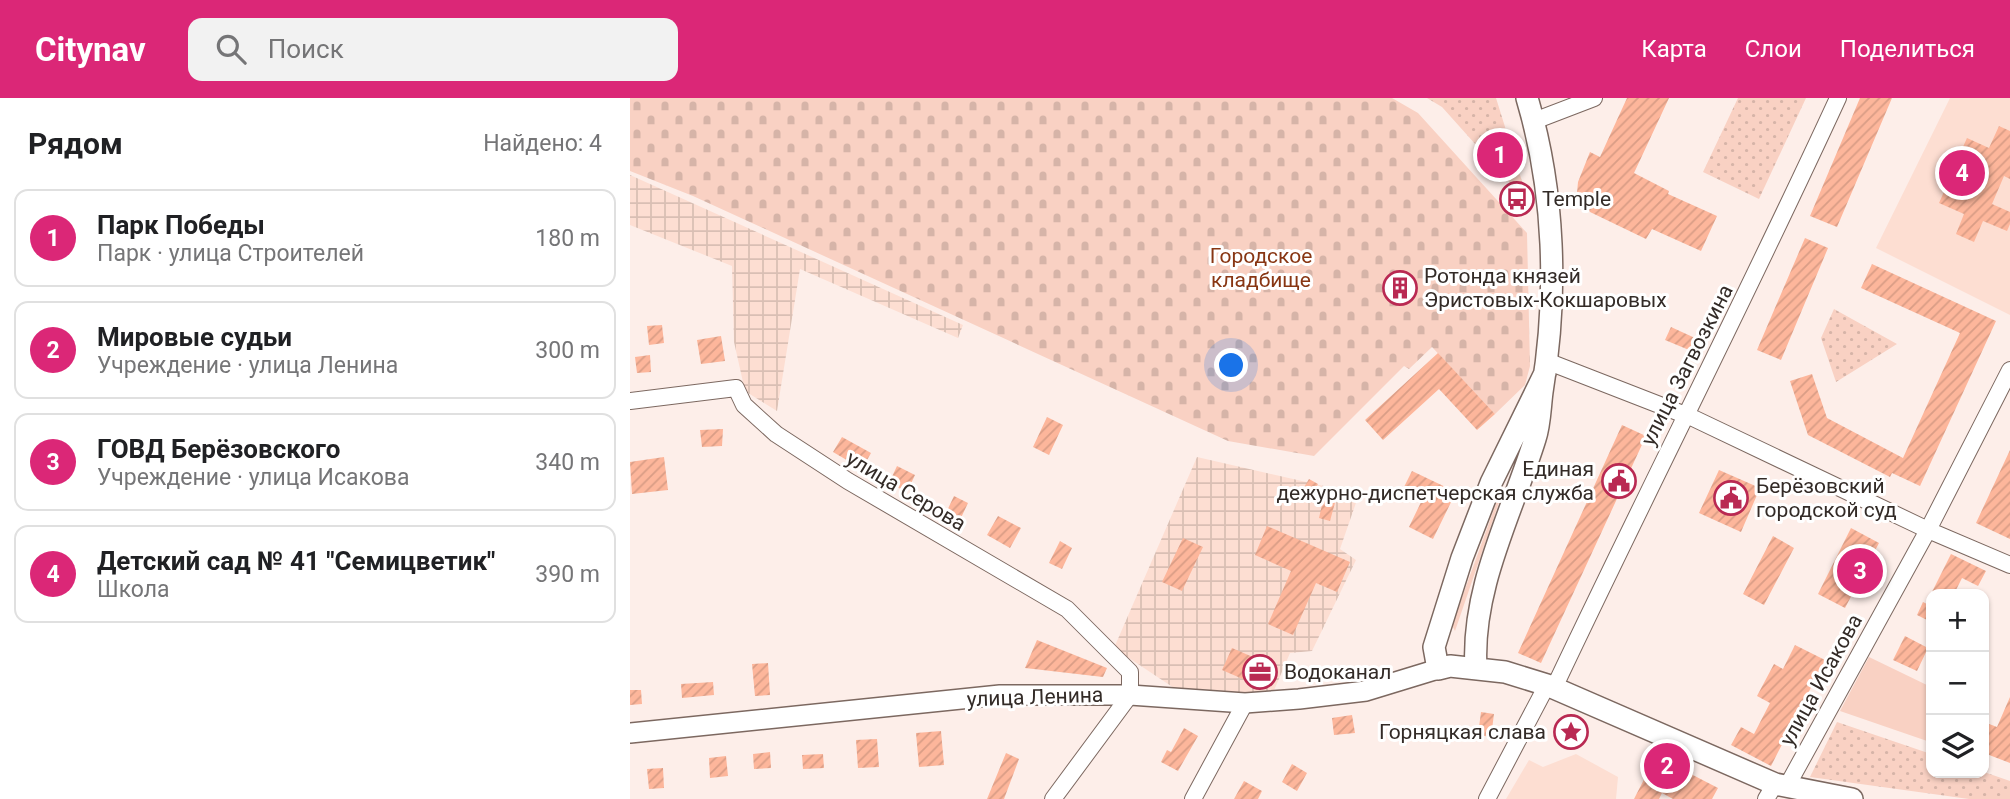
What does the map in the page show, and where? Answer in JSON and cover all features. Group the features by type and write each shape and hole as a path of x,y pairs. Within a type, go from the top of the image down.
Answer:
{"main road":[{"path":"1476,668 1479,609 1513,496 1536,436 1552,320 1548,198 1534,121 1527,98"},
{"path":"1547,368 1491,483 1462,558 1434,647 1437,669 1476,668 1505,672 1550,686 1775,790 1852,799"},
{"path":"1491,483 1503,478 1510,482 1513,496"}],"street":[{"path":"1534,121 1594,98"},
{"name":"улица Загвозкина","path":"1487,799 1550,686 1685,415 1715,361 1838,98"},
{"path":"1547,368 1685,415 1928,530 2010,565"},
{"name":"улица Исакова","path":"1775,790 1928,530 2010,370"},
{"name":"улица Серова","path":"630,401 736,388 744,405 776,434 848,481 1067,609 1130,672 1130,695"},
{"name":"улица Ленина","path":"630,733 1000,695 1130,695 1245,703 1366,691 1437,669"},
{"path":"1053,799 1130,695"},
{"path":"1193,799 1245,703"}],"shaded area":[{"path":"1950,98 2010,98 2010,315 1876,248"},
{"path":"630,175 963,325 958,338 800,269 777,411 745,391 734,342 732,266 630,225"},
{"path":"1197,457 1359,494 1340,549 1356,560 1312,651 1290,653 1272,695 1174,688 1114,648"},
{"path":"1576,754 1618,777 1616,799 1506,799 1529,760 1543,767"}],"green space":[{"name":"Городское кладбище","path":"630,98 1392,98 1418,113 1527,233 1530,366 1525,385 1495,414 1432,347 1409,369 1404,366 1314,456 1228,441 693,196 630,171"},
{"path":"1427,98 1496,98 1529,204 1442,107"},
{"path":"1738,98 1806,98 1759,199 1703,172"},
{"path":"1834,309 1897,344 1836,382 1821,338"},
{"path":"1502,487 1503,491 1455,631 1452,625"},
{"path":"1869,657 1926,685 1926,741 1840,711"},
{"path":"1837,722 1926,752 1926,778 1989,778 1989,774 2010,781 2010,799 1969,799 1810,777"}],"building":[{"path":"1627,98 1669,98 1634,173 1669,191 1668,194 1717,216 1701,251 1652,229 1646,239 1590,212 1577,193 1578,182 1590,152 1600,157"},
{"path":"1860,98 1892,98 1837,227 1810,216"},
{"path":"1999,126 2010,131 2010,179 2004,176 1992,204 2010,212 2010,224 2007,231 1983,221 1974,242 1956,234 1964,214 1939,203 1947,185 1971,195 1982,168 1958,158 1967,138 1989,148"},
{"path":"1805,238 1828,248 1781,360 1757,350"},
{"path":"1872,264 1996,321 1920,486 1892,473 1890,477 1808,435 1790,381 1812,374 1827,418 1903,458 1960,333 1861,288"},
{"name":"Ротонда князей Эристовых-Кокшаровых","path":"1400,281 1405,283 1405,293 1400,295 1395,293 1393,288 1395,283"},
{"path":"662,325 664,343 649,345 647,326"},
{"path":"1671,327 1695,338 1689,350 1665,340"},
{"path":"721,336 725,361 701,364 697,340"},
{"path":"1438,353 1495,414 1477,430 1439,389 1383,440 1365,420"},
{"path":"650,355 651,372 637,373 635,357"},
{"path":"1047,417 1063,425 1049,455 1033,447"},
{"path":"1622,425 1646,436 1541,663 1518,653"},
{"path":"723,429 722,446 702,447 700,430"},
{"path":"842,437 871,453 862,469 833,452"},
{"path":"2010,450 2010,539 1976,523"},
{"path":"664,457 668,490 632,494 630,462"},
{"path":"897,466 915,475 907,492 889,483"},
{"path":"1719,470 1760,488 1741,532 1699,513"},
{"path":"1412,471 1456,492 1433,539 1409,527 1424,496 1404,487"},
{"path":"1309,479 1318,484 1312,494 1303,489"},
{"path":"954,496 968,503 959,522 945,515"},
{"path":"1324,496 1336,499 1330,521 1319,518"},
{"path":"998,516 1021,528 1010,548 987,535"},
{"path":"1267,526 1350,562 1337,592 1316,583 1293,635 1268,624 1291,571 1255,555"},
{"path":"1851,528 1879,543 1845,608 1818,594"},
{"path":"1773,536 1794,548 1764,605 1743,594"},
{"path":"1183,538 1203,547 1182,591 1162,582"},
{"path":"1060,541 1072,548 1062,569 1049,563"},
{"path":"1951,554 1986,571 1978,586 1962,578 1956,589 1934,589"},
{"path":"1923,602 1926,604 1926,620 1917,615"},
{"path":"1905,636 1926,647 1917,671 1893,660"},
{"path":"1037,640 1107,668 1103,677 1025,668"},
{"path":"1795,645 1825,660 1771,766 1731,745 1741,727 1754,734 1770,703 1757,696 1774,664 1783,669"},
{"path":"1232,648 1269,664 1259,686 1222,670"},
{"path":"768,663 770,695 755,696 752,664"},
{"path":"713,682 714,695 682,698 681,684"},
{"path":"630,690 641,690 642,704 630,705"},
{"path":"2010,697 2010,763 1989,755 1989,724 1997,727"},
{"path":"1481,712 1494,714 1491,737 1478,735"},
{"path":"1352,715 1355,733 1334,735 1332,718"},
{"path":"1184,728 1198,736 1178,771 1161,762 1167,750 1171,752"},
{"path":"941,731 944,765 919,767 916,733"},
{"path":"877,739 879,767 858,768 856,740"},
{"path":"770,752 771,768 754,769 753,754"},
{"path":"1006,753 1019,759 1004,799 987,799"},
{"path":"823,754 824,768 803,769 802,755"},
{"path":"726,756 728,776 710,778 709,758"},
{"path":"1656,756 1718,788 1712,799 1673,799 1662,793 1659,799 1634,799"},
{"path":"1292,764 1307,773 1297,791 1282,782"},
{"path":"663,768 664,788 649,789 647,769"},
{"path":"1244,781 1262,791 1258,799 1234,799"}],"place":[{"name":"Парк Победы","path":"1500,155"},
{"name":"Детский сад № 41 \"Семицветик\"","path":"1962,173"},
{"name":"Temple","path":"1517,199"},
{"name":"Ротонда князей Эристовых-Кокшаровых","path":"1400,288"},
{"name":"Единая дежурно-диспетчерская служба","path":"1619,481"},
{"name":"Берёзовский городской суд","path":"1731,498"},
{"name":"ГОВД Берёзовского","path":"1860,571"},
{"name":"Водоканал","path":"1260,672"},
{"name":"Горняцкая слава","path":"1571,732"},
{"name":"Мировые судьи","path":"1667,766"}]}
